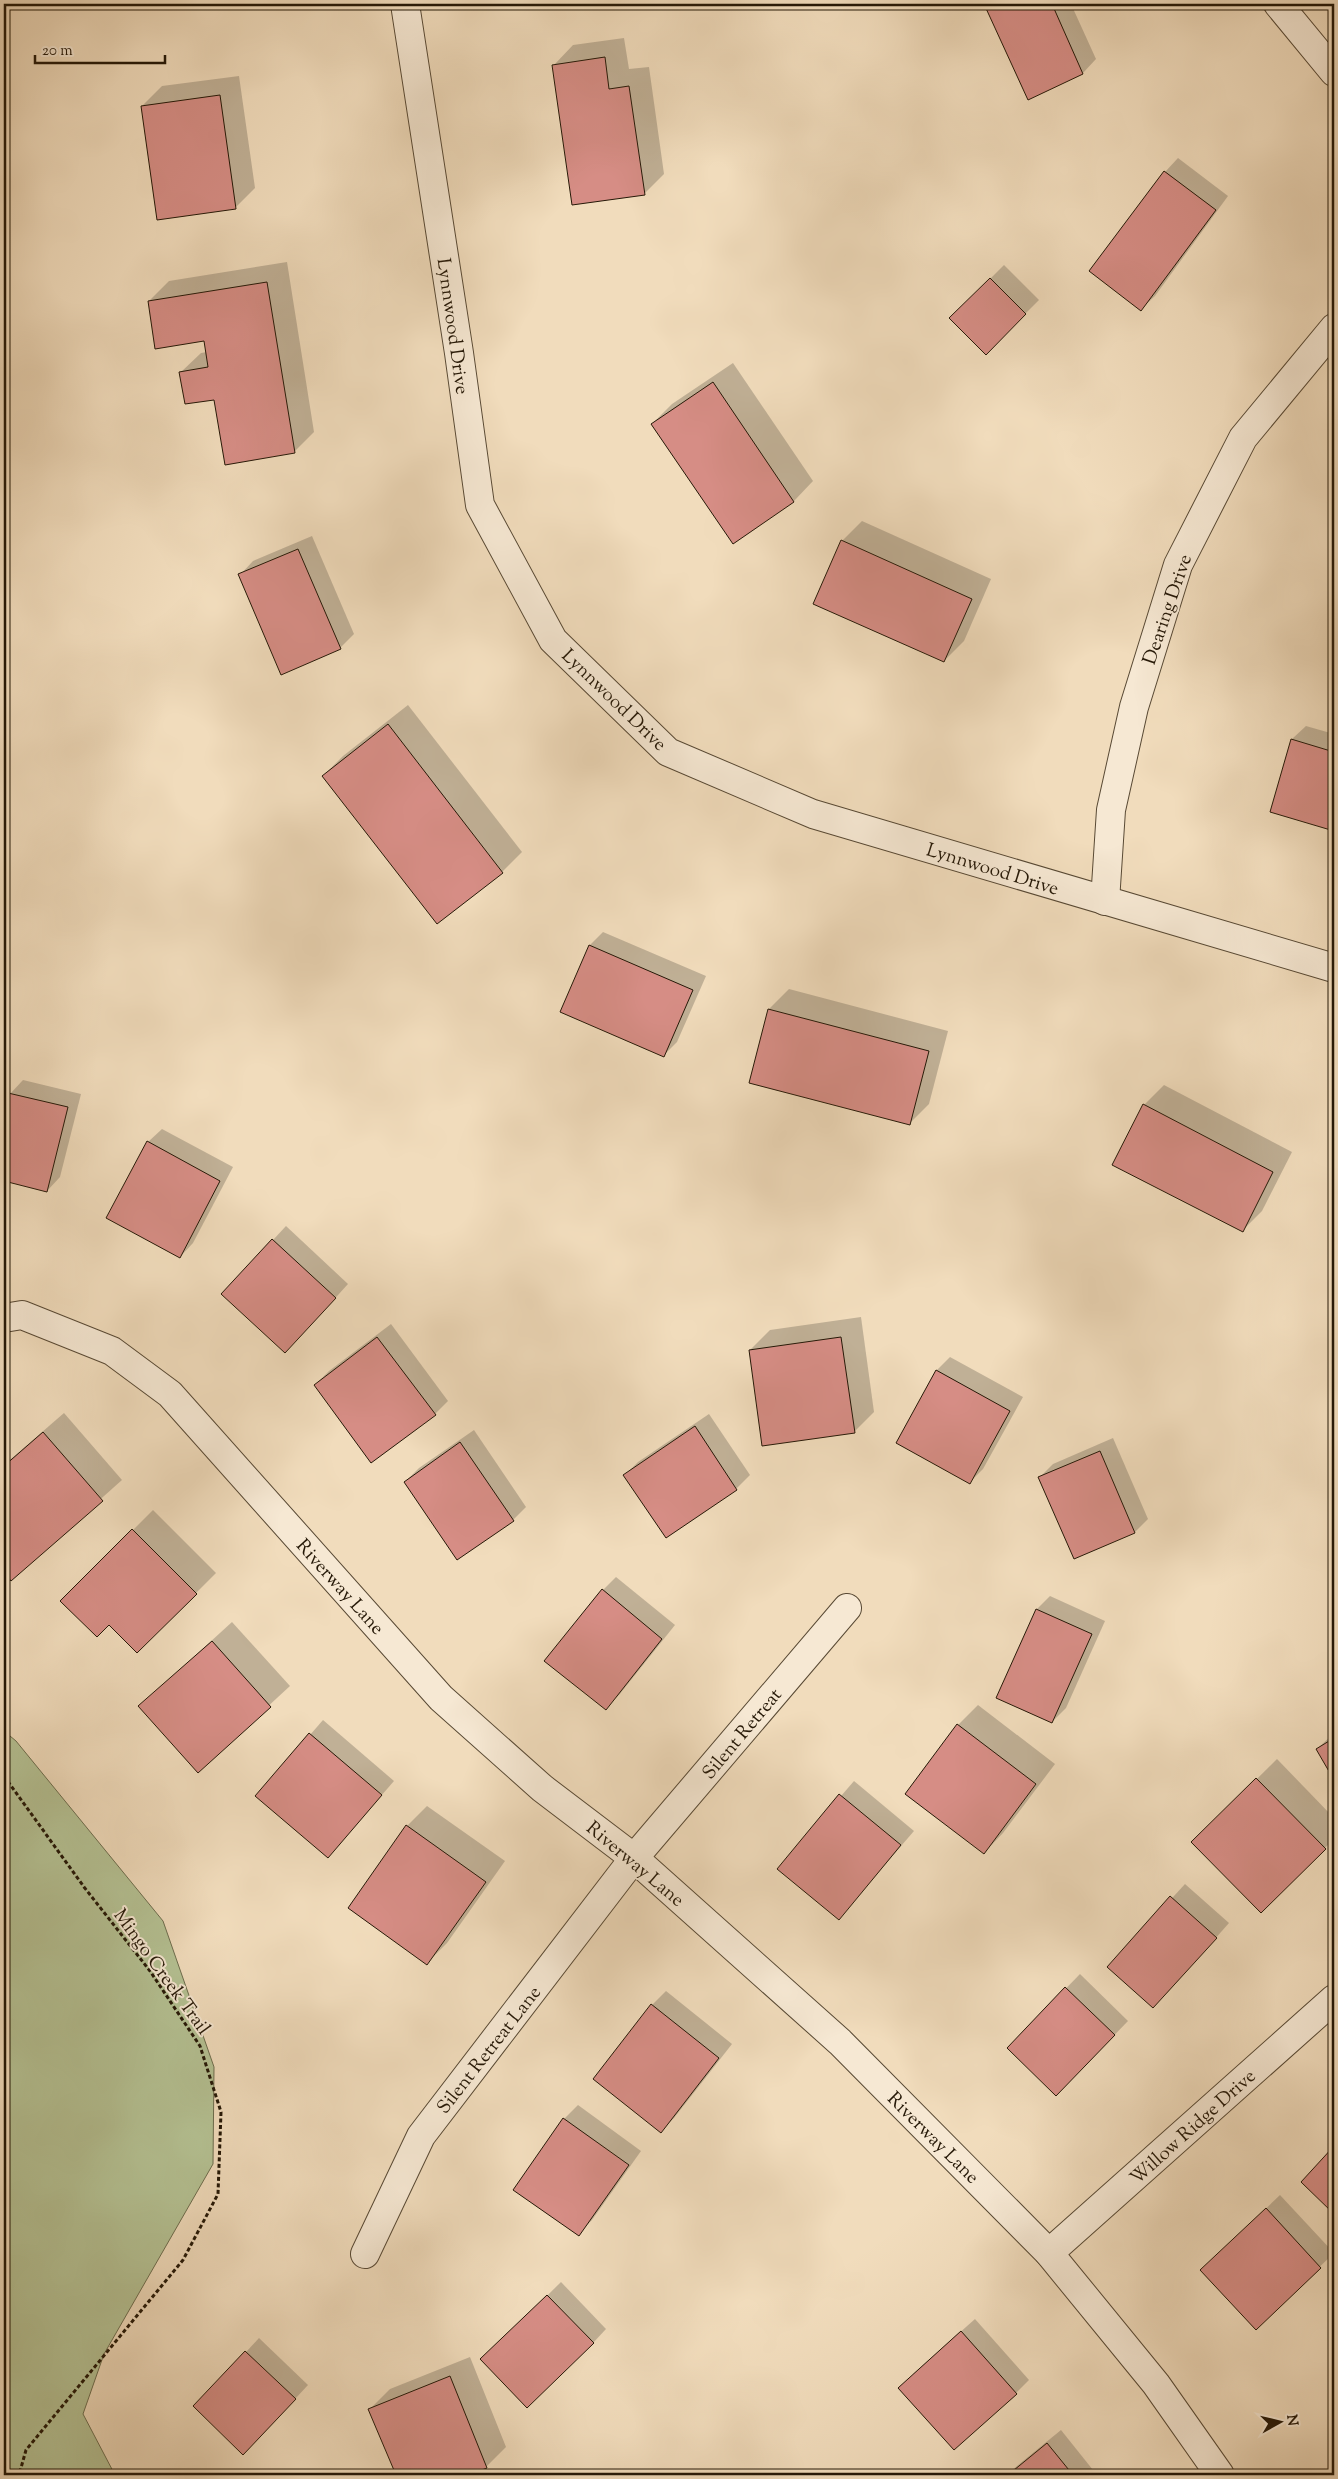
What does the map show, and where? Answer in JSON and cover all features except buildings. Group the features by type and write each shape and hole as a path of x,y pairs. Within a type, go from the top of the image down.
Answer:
{"street":[{"name":"Lynnwood Drive","path":"405,4 459,353 480,505 553,640 668,752 813,814 1105,902 1334,968"},
{"path":"1278,4 1334,72"},
{"name":"Dearing Drive","path":"1105,902 1111,810 1115,791 1134,707 1178,565 1243,438 1334,328"},
{"name":"Riverway Lane","path":"4,1318 22,1315 112,1351 170,1394 441,1698 542,1788 634,1858 840,2042 1049,2253 1156,2384 1220,2475"},
{"name":"Silent Retreat","path":"634,1858 847,1608"},
{"name":"Silent Retreat Lane","path":"365,2254 421,2136 634,1858"},
{"name":"Willow Ridge Drive","path":"1049,2253 1334,1999"}],"path":[{"name":"Mingo Creek Trail","path":"4,1776 84,1887 150,1971 200,2046 221,2112 218,2194 183,2260 26,2450 20,2475"}],"green space":[{"path":"4,1731 16,1741 163,1921 214,2067 213,2164 104,2354 83,2414 115,2475 4,2475"}]}
